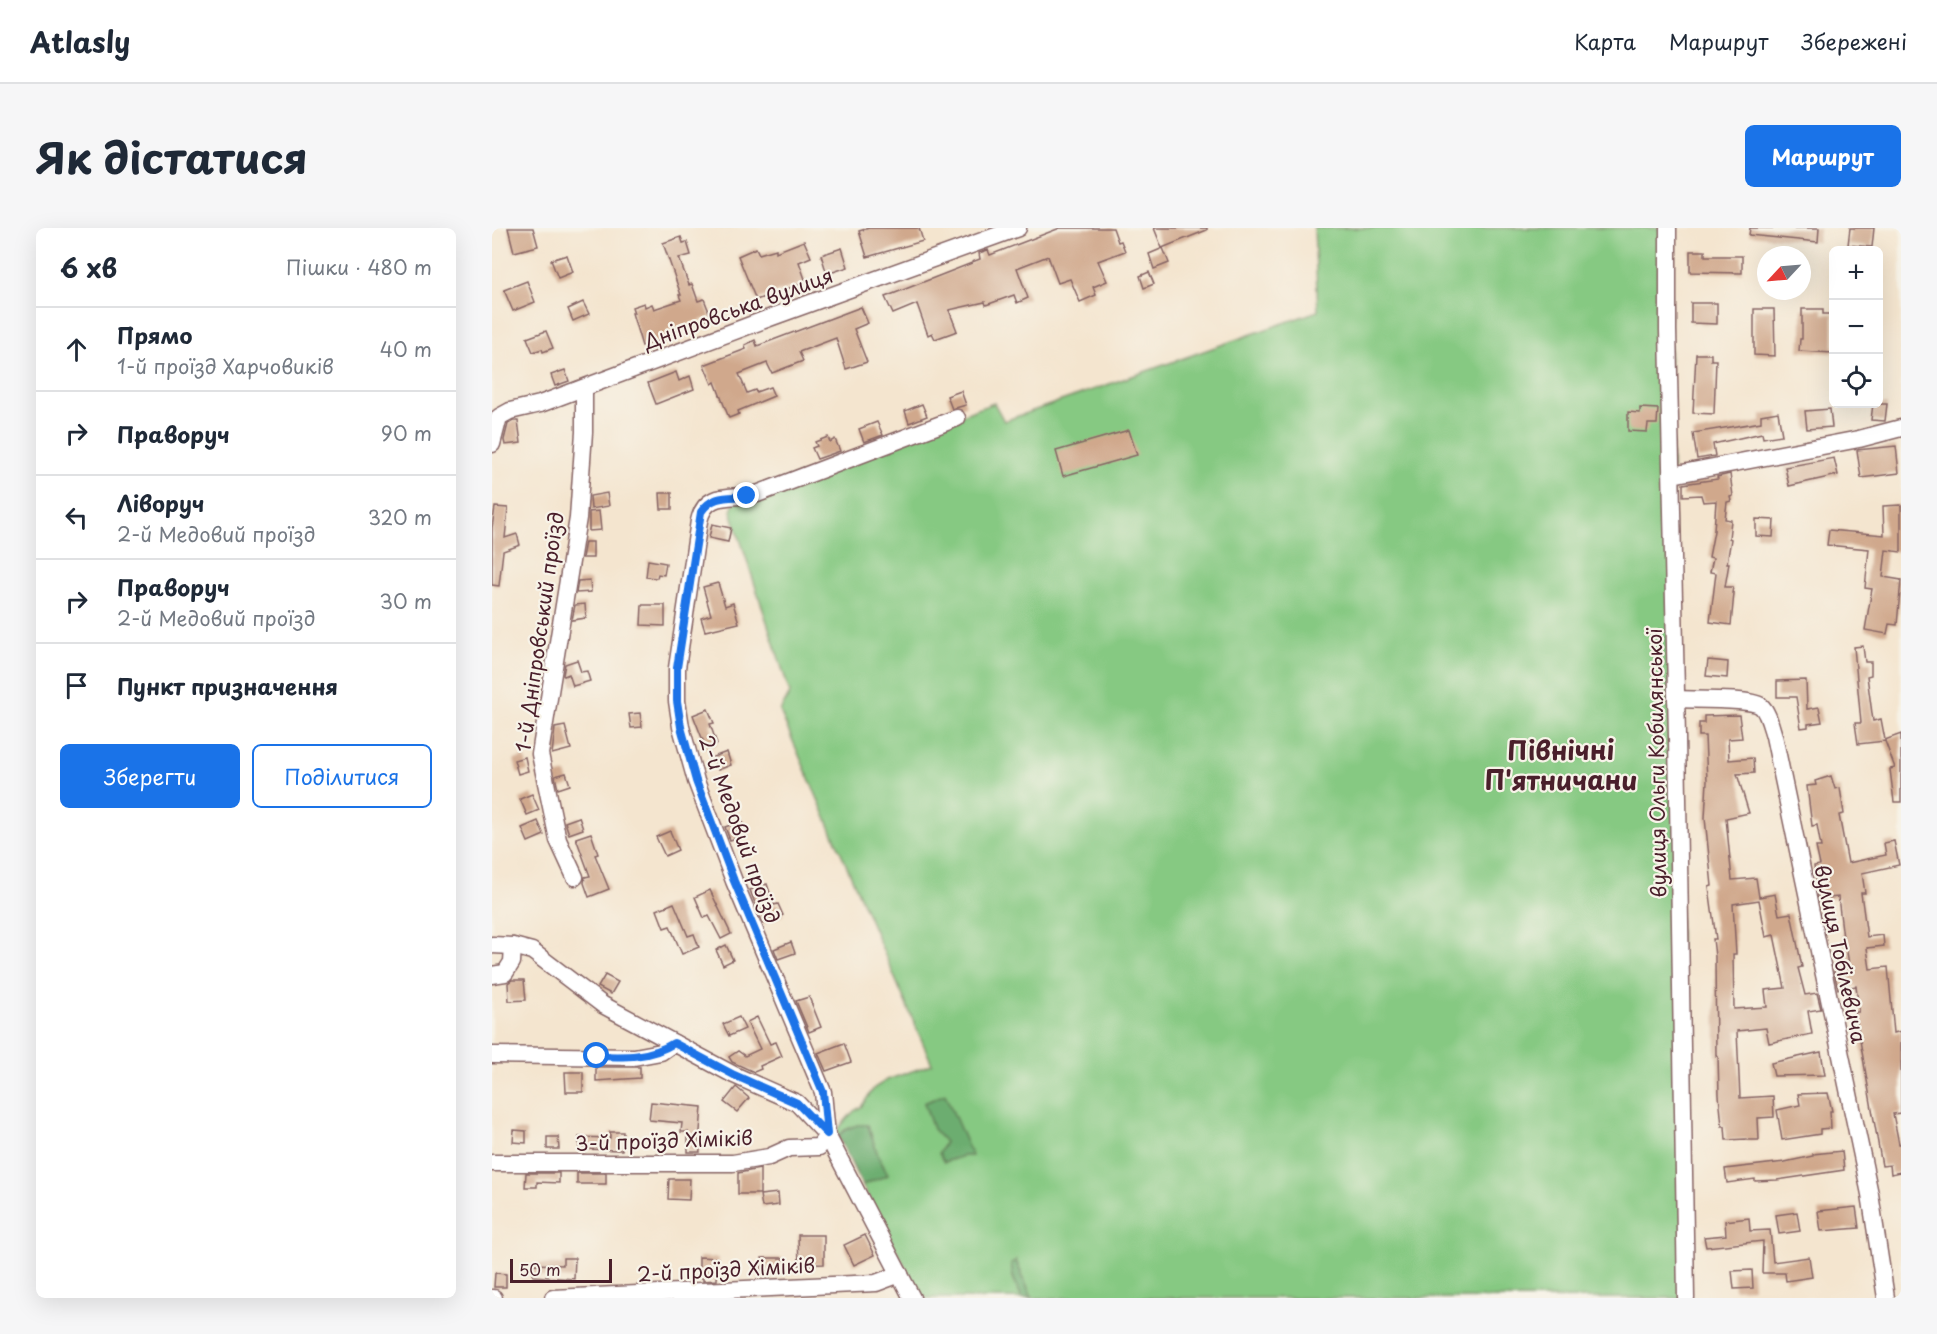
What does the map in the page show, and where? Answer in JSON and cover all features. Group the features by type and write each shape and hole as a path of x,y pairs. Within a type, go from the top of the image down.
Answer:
{"street":[{"name":"Дніпровська вулиця","path":"492,444 499,417 510,411 540,404 1018,228"},
{"name":"вулиця Ольги Кобилянської","path":"1668,228 1668,341 1686,1298"},
{"name":"1-й Дніпровський проїзд","path":"574,877 558,840 540,754 578,518 584,432 584,388"},
{"name":"2-й Медовий проїзд","path":"912,1298 827,1134 823,1092 734,881 696,781 681,727 677,701 677,668 699,521 704,506 716,498 757,494 957,418"},
{"path":"1672,475 1859,439 1901,428"},
{"name":"вулиця Тобілевича","path":"1676,699 1748,702 1761,706 1774,736 1869,1189 1886,1298"},
{"path":"492,945 513,946 532,951 603,1005 734,1075 797,1103 827,1134"},
{"path":"492,975 505,973 512,962 513,946"},
{"path":"492,1055 634,1057 661,1052 674,1043"},
{"name":"3-й проїзд Хіміків","path":"492,1163 733,1163 769,1157 789,1148 819,1148 827,1134"},
{"name":"2-й проїзд Хіміків","path":"552,1298 876,1283 900,1274"}],"green space":[{"path":"1314,228 1668,228 1686,1298 1032,1298 1016,1261 1013,1277 1022,1298 922,1298 862,1185 888,1174 878,1156 868,1126 845,1130 838,1136 837,1130 854,1111 861,1107 874,1088 887,1080 932,1064 780,711 790,693 731,511 736,498 994,403 1004,421 1318,311","holes":["945,1142 963,1156 944,1162 939,1153"]},
{"path":"945,1094 972,1156 963,1156 944,1162 939,1153 945,1142 933,1129 924,1103"},
{"path":"857,1125 868,1125 878,1156 888,1175 862,1185 838,1136"},
{"path":"1016,1260 1032,1298 1022,1298 1013,1277 1011,1264"}],"building":[{"path":"508,228 533,228 538,246 514,252"},
{"path":"869,228 919,228 923,241 867,257 859,231"},
{"path":"1060,228 1113,228 1118,242 1121,241 1125,251 1098,261 1107,281 1093,287 1096,295 1080,302 1070,279 1058,283 1048,256 1017,268 1028,298 1017,303 1014,295 986,305 985,302 949,310 957,331 935,339 932,333 928,335 917,304 893,314 885,297 972,263 980,259 979,253 988,250 990,255"},
{"path":"1154,228 1207,228 1207,230 1162,248"},
{"path":"1750,228 1819,228 1818,242 1749,235"},
{"path":"1850,228 1874,228 1872,246 1848,245"},
{"path":"681,237 683,243 687,242 691,255 679,258 689,285 692,284 698,301 704,299 711,317 667,331 669,338 642,346 632,307 644,303 645,307 652,304 654,309 681,300 663,243"},
{"path":"804,241 811,257 799,262 806,282 756,300 738,256 756,248 759,254 776,249 776,252"},
{"path":"842,248 848,267 827,274 821,255"},
{"path":"1163,248 1169,263 1154,269 1149,254"},
{"path":"1690,251 1705,251 1705,256 1742,256 1742,273 1690,272"},
{"path":"567,255 573,272 558,278 551,260"},
{"path":"1149,272 1154,284 1144,288 1140,276"},
{"path":"527,281 535,302 513,311 504,290"},
{"path":"583,302 589,314 573,321 568,309"},
{"path":"1691,303 1717,303 1717,324 1691,323"},
{"path":"861,307 868,323 854,329 867,362 846,369 836,338 799,352 803,361 772,373 767,363 739,374 747,393 770,387 774,396 738,411 739,414 729,418 715,382 712,384 704,365 746,349 745,345 755,340 757,346"},
{"path":"1754,309 1774,309 1775,356 1754,355"},
{"path":"1802,309 1823,309 1823,314 1829,314 1829,353 1799,351 1800,339 1802,339"},
{"path":"546,331 553,348 543,352 542,349 533,352 527,338"},
{"path":"1696,354 1711,354 1711,360 1716,360 1714,414 1693,413"},
{"path":"565,370 569,381 555,386 551,375"},
{"path":"676,372 679,381 690,376 694,389 656,404 648,383"},
{"path":"961,391 966,405 952,409 947,396"},
{"path":"922,404 927,416 909,423 905,411"},
{"path":"1883,404 1887,404 1885,421 1871,420 1872,408 1883,408"},
{"path":"1640,408 1658,409 1657,424 1648,424 1647,432 1628,431 1628,412 1640,413"},
{"path":"1830,409 1832,427 1807,429 1805,411"},
{"path":"1778,412 1782,435 1763,438 1762,433 1713,444 1715,456 1697,459 1693,433 1761,422 1761,415"},
{"path":"518,421 521,443 505,445 508,424"},
{"path":"877,422 883,435 864,442 859,429"},
{"path":"1129,430 1137,455 1063,476 1056,451"},
{"path":"828,437 830,442 835,439 840,451 817,459 812,448 817,446 815,442"},
{"path":"1896,446 1899,473 1861,478 1857,450"},
{"path":"1834,458 1838,475 1789,486 1785,467"},
{"path":"1730,474 1733,496 1730,497 1731,501 1727,502 1725,519 1731,520 1729,538 1731,539 1725,587 1733,587 1732,593 1734,593 1731,625 1710,622 1716,573 1710,572 1713,558 1709,557 1716,501 1703,502 1701,495 1683,496 1683,484 1718,479 1717,477"},
{"path":"607,493 609,506 591,509 590,496"},
{"path":"660,493 672,493 672,509 661,509"},
{"path":"1901,505 1901,552 1886,550 1883,577 1901,580 1897,625 1889,624 1887,634 1865,630 1872,589 1865,588 1869,549 1827,545 1829,530 1884,535 1883,506"},
{"path":"495,507 508,508 505,538 517,534 520,545 503,551 499,586 492,585 492,528"},
{"path":"599,511 601,530 589,531 589,512"},
{"path":"1756,519 1774,520 1773,537 1756,536"},
{"path":"712,524 731,528 728,542 709,538"},
{"path":"585,542 593,542 593,558 582,558"},
{"path":"648,560 666,563 664,575 658,574 657,578 646,577"},
{"path":"590,580 591,592 576,593 578,581"},
{"path":"718,583 725,606 733,603 739,623 705,631 701,618 711,615 703,587"},
{"path":"585,604 586,618 572,620 575,605"},
{"path":"642,605 665,605 665,626 641,625"},
{"path":"1863,646 1865,662 1871,662 1871,675 1867,676 1873,721 1881,719 1885,740 1901,734 1901,802 1894,802 1890,769 1895,768 1885,741 1858,744 1855,723 1861,723 1854,647"},
{"path":"577,660 581,672 587,671 590,681 573,686 569,674 563,675 565,664"},
{"path":"1708,660 1728,662 1727,678 1706,676"},
{"path":"1806,680 1807,709 1819,707 1822,722 1808,724 1808,727 1801,728 1796,697 1777,697 1777,681"},
{"path":"708,709 714,723 710,724 717,744 706,748 693,715"},
{"path":"640,713 642,727 631,728 629,714"},
{"path":"1739,715 1742,738 1728,739 1729,760 1753,758 1754,773 1737,774 1749,813 1726,818 1732,880 1756,878 1759,897 1775,894 1779,915 1791,913 1802,967 1798,968 1805,995 1817,993 1821,1009 1808,1011 1812,1034 1769,1043 1766,1028 1737,1031 1740,1098 1773,1096 1774,1117 1758,1118 1759,1140 1726,1140 1725,1126 1722,1126 1718,1056 1716,1056 1713,939 1716,939 1709,887 1712,886 1705,818 1707,781 1705,736 1699,736 1699,723 1704,723 1704,716","holes":["1759,900 1766,937 1774,935 1785,988 1765,990 1767,1007 1734,1009 1733,954 1736,954 1733,904"]},
{"path":"565,726 571,749 552,754 555,728"},
{"path":"727,752 731,765 718,770 713,757"},
{"path":"525,757 528,771 518,774 514,760"},
{"path":"566,773 570,785 558,789 555,776"},
{"path":"1831,776 1835,789 1840,788 1844,814 1839,815 1848,863 1886,855 1884,843 1894,841 1899,865 1862,873 1865,893 1861,893 1867,937 1883,935 1884,946 1867,948 1870,969 1888,967 1894,1033 1901,1031 1901,1113 1893,1114 1899,1144 1901,1144 1901,1172 1891,1174 1890,1165 1882,1166 1855,1012 1859,1012 1856,986 1838,989 1834,972 1850,970 1846,946 1844,946 1838,897 1819,899 1814,866 1820,865 1816,847 1821,847 1817,825 1812,826 1807,786 1816,785 1815,781"},
{"path":"532,794 539,810 527,815 520,799"},
{"path":"579,817 583,829 569,834 565,822"},
{"path":"538,821 544,835 528,842 522,828"},
{"path":"742,821 747,835 730,840 725,827"},
{"path":"670,831 678,850 665,856 656,837"},
{"path":"591,833 598,854 595,855 609,889 589,897 584,883 585,877 590,876 576,838"},
{"path":"767,884 774,905 778,904 783,915 763,924 750,890"},
{"path":"710,890 731,934 721,939 709,916 704,918 695,897"},
{"path":"674,903 688,936 694,934 699,947 682,954 670,926 664,928 657,910"},
{"path":"791,942 795,953 778,959 774,949"},
{"path":"726,945 733,960 723,965 716,950"},
{"path":"605,975 618,982 611,994 598,987"},
{"path":"512,980 524,980 526,1000 509,1001 508,983"},
{"path":"809,997 821,1027 809,1032 796,1001"},
{"path":"739,1017 745,1029 729,1036 723,1024"},
{"path":"757,1017 770,1044 776,1042 782,1056 760,1066 761,1069 754,1072 732,1062 729,1057 738,1051 745,1056 760,1049 747,1022"},
{"path":"844,1043 851,1062 826,1071 818,1053"},
{"path":"1821,1052 1825,1075 1774,1076 1771,1063"},
{"path":"596,1067 640,1067 640,1078 596,1081"},
{"path":"565,1072 583,1072 583,1092 566,1092"},
{"path":"736,1087 749,1098 737,1112 724,1102"},
{"path":"1828,1093 1832,1111 1830,1111 1831,1128 1820,1129 1820,1134 1782,1140 1777,1110 1800,1105 1798,1094"},
{"path":"651,1102 702,1107 700,1152 688,1152 688,1132 681,1132 682,1123 649,1120"},
{"path":"514,1130 526,1131 526,1143 513,1142"},
{"path":"610,1132 623,1132 622,1150 579,1149 579,1137 610,1138"},
{"path":"547,1137 558,1137 559,1149 547,1149"},
{"path":"1842,1151 1844,1170 1777,1180 1755,1181 1755,1179 1727,1183 1725,1169 1785,1162 1813,1156 1813,1154"},
{"path":"760,1169 760,1194 738,1194 738,1173"},
{"path":"526,1173 559,1173 559,1183 537,1182 537,1187 525,1187"},
{"path":"577,1173 606,1173 606,1184 577,1184"},
{"path":"669,1179 690,1179 689,1200 668,1199"},
{"path":"778,1193 779,1205 762,1207 760,1195"},
{"path":"1856,1207 1859,1228 1821,1231 1818,1211"},
{"path":"1797,1212 1800,1231 1779,1234 1776,1215"},
{"path":"1749,1218 1750,1231 1770,1230 1773,1262 1809,1257 1812,1277 1786,1281 1785,1273 1762,1273 1763,1241 1706,1247 1704,1237 1726,1235 1725,1221"},
{"path":"798,1235 824,1235 824,1264 799,1265"},
{"path":"865,1235 875,1255 854,1265 844,1245"},
{"path":"699,1257 718,1258 717,1280 703,1281 703,1278 699,1278"},
{"path":"563,1258 575,1258 574,1279 533,1276 533,1264 563,1265"},
{"path":"762,1258 783,1258 783,1271 762,1271"},
{"path":"1752,1270 1753,1288 1734,1289 1732,1271"},
{"path":"495,1273 506,1274 506,1287 494,1287"}],"district":[{"name":"Північні П'ятничани","path":"1561,764"}],"route":[{"path":"597,1056 634,1057 661,1052 674,1043 734,1075 797,1103 827,1134 823,1092 734,881 696,781 681,727 677,701 677,668 701,512 704,506 716,498 747,496"}]}
